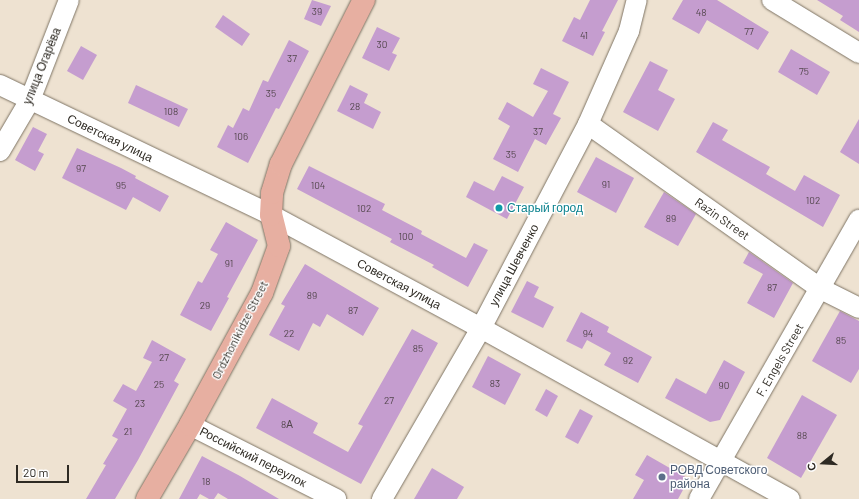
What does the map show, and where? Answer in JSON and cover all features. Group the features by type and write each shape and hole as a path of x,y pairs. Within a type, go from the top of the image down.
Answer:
{"main road":[{"name":"Ordzhonikidze Street","path":"147,499 190,425 262,293 279,246 271,215 272,193 281,164 364,0"}],"street":[{"name":"улица Огарёва","path":"0,151 30,100 69,0"},
{"name":"улица Шевченко","path":"382,499 481,328 588,124 629,31 637,0"},
{"path":"772,0 859,53"},
{"name":"Советская улица","path":"0,85 271,215 481,328 790,499"},
{"name":"Razin Street","path":"588,124 821,289 859,308"},
{"name":"F. Engels Street","path":"699,499 821,289 859,220"},
{"name":"Российский переулок","path":"190,425 336,499"}],"building":[{"path":"312,0 331,6 321,26 304,19"},
{"path":"590,0 618,0 602,31 605,32 593,56 562,41 574,17 580,20"},
{"path":"683,0 717,0 769,32 758,50 707,20 699,34 672,19"},
{"path":"817,0 859,0 859,32 840,20 843,16"},
{"path":"223,15 250,34 242,46 215,27"},
{"path":"377,27 400,38 392,53 397,55 389,71 362,58"},
{"path":"289,40 309,51 279,109 276,108 248,163 217,147 228,125 233,128 243,108 249,111 263,80 268,82"},
{"path":"81,46 97,55 83,80 67,71"},
{"path":"791,49 830,72 817,95 778,72"},
{"path":"650,61 668,70 658,90 675,99 658,131 623,112"},
{"path":"541,68 569,82 553,114 561,118 546,145 535,139 518,172 493,159 510,126 498,119 507,102 533,117 548,91 533,84"},
{"path":"136,85 188,109 179,127 128,103"},
{"path":"350,85 368,94 364,103 381,112 373,129 337,111"},
{"path":"859,119 859,164 840,152"},
{"path":"713,122 728,130 722,140 770,167 766,174 795,191 804,175 840,195 823,227 696,152"},
{"path":"33,127 47,134 38,151 44,154 35,171 15,160"},
{"path":"77,148 121,168 136,176 135,178 169,196 160,212 133,197 126,210 62,178"},
{"path":"596,157 634,178 616,213 577,192"},
{"path":"309,166 385,204 382,210 422,231 421,234 466,258 474,243 488,250 468,287 432,267 434,265 390,242 392,239 297,189"},
{"name":"Старый город","path":"502,176 524,187 507,219 466,197 474,181 494,191"},
{"path":"664,192 696,214 678,246 644,227"},
{"path":"226,222 258,240 227,297 229,298 211,331 180,315 198,281 202,283 218,254 210,250"},
{"path":"749,252 793,283 774,318 747,303 763,274 743,263"},
{"path":"305,264 379,308 363,336 327,314 320,327 313,323 299,351 269,335 285,306 281,304"},
{"path":"527,281 539,287 534,297 554,307 543,328 511,312"},
{"path":"840,311 859,321 859,369 851,383 812,361"},
{"path":"581,312 609,327 607,332 652,357 638,383 604,365 611,353 587,340 582,349 566,341"},
{"path":"412,329 438,343 361,484 256,428 272,398 318,423 313,433 348,452 363,426 358,424"},
{"path":"152,340 186,359 174,381 179,384 115,499 86,499 106,465 103,464 118,439 112,436 127,409 113,401 123,384 136,391 152,362 143,358"},
{"path":"488,356 521,374 505,405 472,387"},
{"path":"724,360 745,372 720,420 710,422 665,398 676,378 706,394"},
{"path":"546,389 558,396 547,417 535,410"},
{"path":"802,395 837,415 801,478 767,458"},
{"path":"580,409 593,416 578,444 565,437"},
{"name":"РОВД Советского района","path":"647,455 689,479 678,499 633,499 644,480 635,475"},
{"path":"202,456 279,499 228,499 218,493 214,499 209,499 200,494 197,499 179,499"},
{"path":"432,468 464,487 457,499 414,499"}],"place":[{"name":"Старый город","path":"499,208"},
{"name":"РОВД Советского района","path":"662,477"}]}
